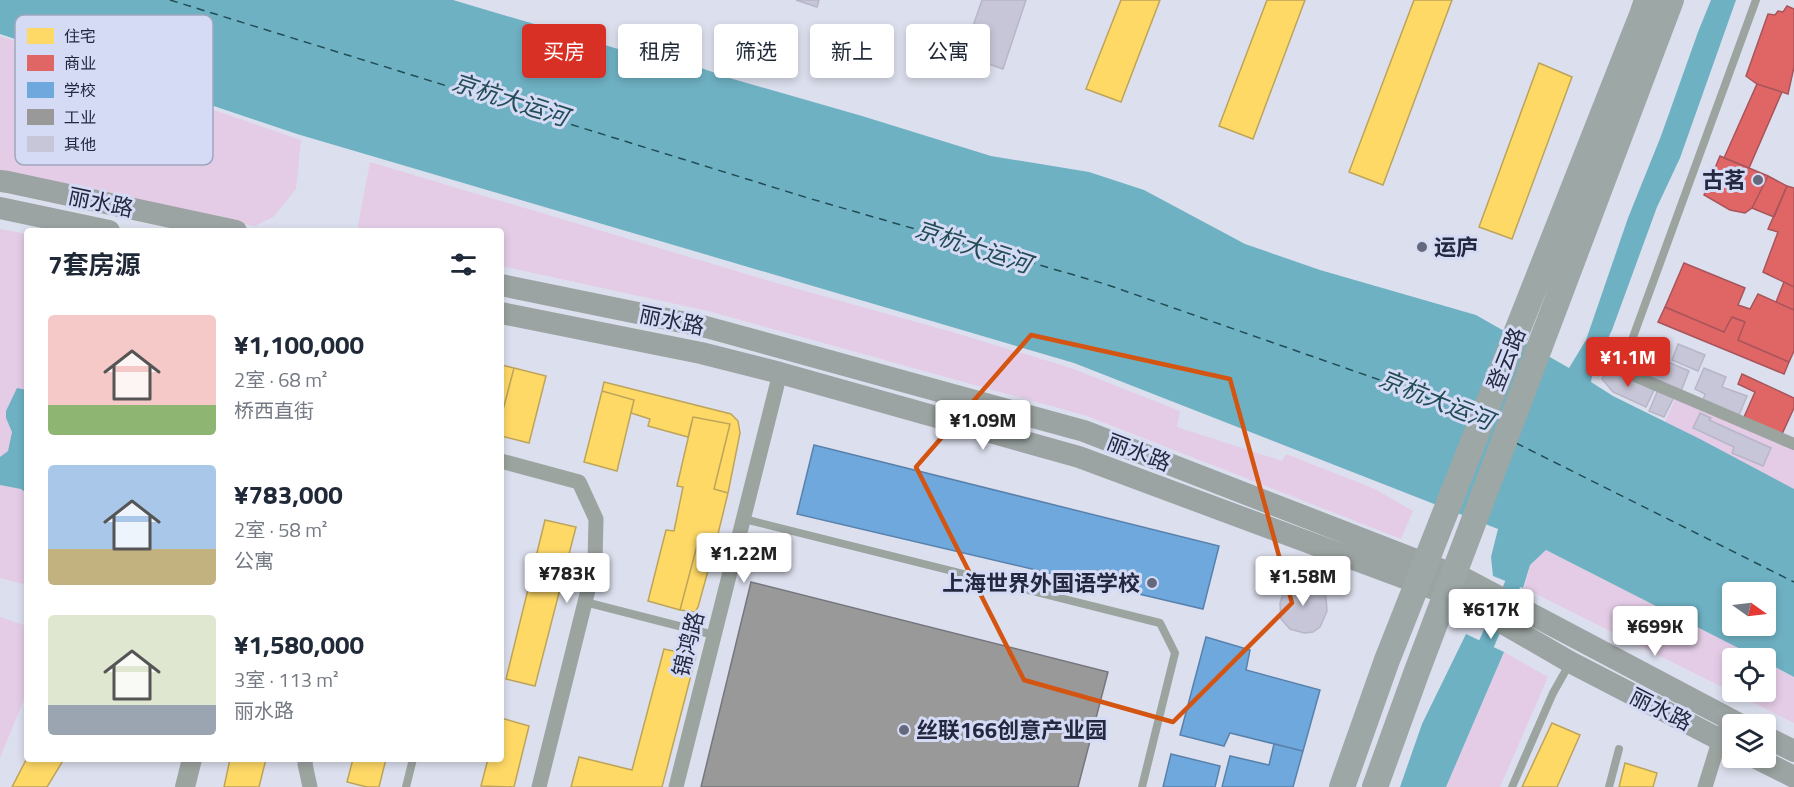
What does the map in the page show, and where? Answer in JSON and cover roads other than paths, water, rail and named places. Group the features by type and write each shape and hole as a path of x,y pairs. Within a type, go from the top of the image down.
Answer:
{"main road":[{"name":"登云路","path":"1342,787 1387,660 1656,9"},
{"name":"登云路","path":"1375,787 1656,9"},
{"name":"丽水路","path":"0,181 222,228"},
{"name":"丽水路","path":"0,208 96,228"},
{"name":"丽水路","path":"504,286 706,327 1084,431 1463,589 1722,728"},
{"name":"丽水路","path":"504,314 701,353 1079,457 1463,589"},
{"name":"丽水路","path":"1547,636 1570,662 1722,729"},
{"path":"1776,742 1794,751"},
{"path":"1776,768 1794,777"}],"street":[{"path":"1621,370 1794,444"},
{"name":"锦鸿路","path":"675,787 780,373"},
{"path":"504,462 579,482 596,519 595,562 539,787"},
{"path":"1705,787 1722,748"},
{"path":"185,787 191,762"},
{"path":"305,762 310,787"}],"lane":[{"path":"1621,370 1756,0"},
{"path":"744,519 1160,623 1174,653 1142,787"},
{"path":"585,602 714,635"},
{"path":"1512,787 1553,693 1570,662"},
{"path":"1609,787 1619,749"},
{"path":"406,787 412,762"}],"water":[{"name":"京杭大运河","path":"0,0 453,0 534,24 522,24 522,78 606,78 606,45 618,49 618,78 702,78 702,68 714,73 714,78 730,78 991,156 1089,172 1144,190 1245,244 1320,270 1476,315 1569,368 1586,340 1628,218 1711,0 1736,0 1680,158 1657,207 1612,330 1593,370 1591,382 1613,396 1794,489 1794,677 1776,667 1776,648 1738,648 1546,550 1530,565 1523,588 1493,576 1491,557 1498,529 1074,363 297,134 213,106 213,15 15,15 15,39 0,34"},
{"path":"17,388 24,389 24,492 0,485 0,457 8,451 12,432 6,418 6,411"},
{"path":"1466,634 1504,652 1446,787 1400,787 1422,724"}],"waterway":[{"path":"1478,663 1522,563"}],"place":[{"name":"古茗","path":"1758,180"},
{"name":"运庐","path":"1422,247"},
{"name":"上海世界外国语学校","path":"1152,583"},
{"name":"丝联166创意产业园","path":"904,730"}]}
